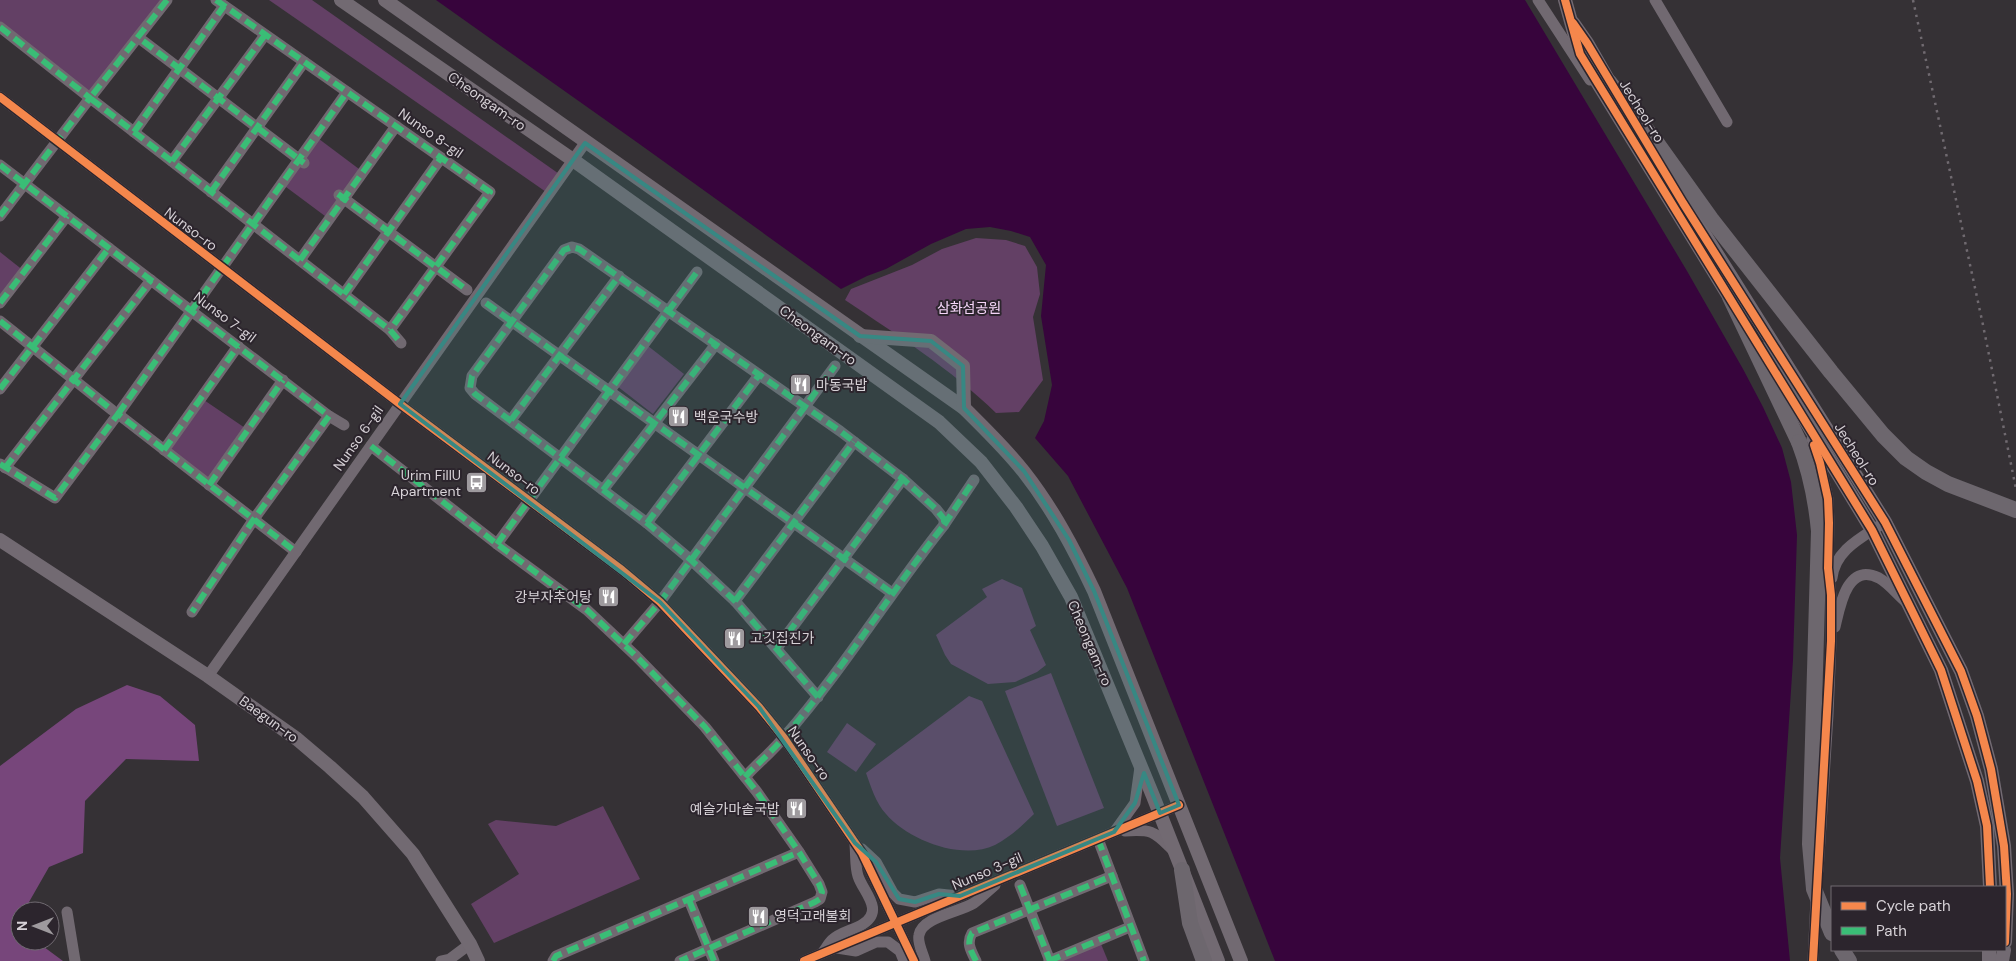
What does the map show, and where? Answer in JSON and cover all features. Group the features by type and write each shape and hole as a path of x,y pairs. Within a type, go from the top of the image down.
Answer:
{"highway":[{"path":"1609,82 1656,142 1685,185 1717,227 1861,409 1906,458 1948,484 2016,510"},
{"path":"1730,297 1799,442 1808,464 1815,495 1819,531 1810,844 1814,889 1831,931"},
{"path":"1182,870 1190,922 1204,961"}],"main road":[{"name":"Cheongam-ro","path":"341,0 573,160 939,422 981,462 1042,546 1071,597 1160,813 1218,961"},
{"name":"Cheongam-ro","path":"385,0 585,143 964,408 1024,471 1049,505 1094,591 1241,961"},
{"name":"Jecheol-ro","path":"1565,0 1580,54 1872,530 1941,670 1977,780 1987,826 1990,886"},
{"name":"Jecheol-ro","path":"1573,24 1587,43 1609,82 1885,522 1961,670 1977,716 1991,769 2004,846 2007,894 2006,918"},
{"path":"860,336 931,341 963,366 964,408"},
{"name":"Baegun-ro","path":"0,540 208,676 297,739 363,797 413,854 470,944 478,961"}],"street":[{"path":"0,216 167,0"},
{"path":"1538,0 1581,68 1617,115"},
{"path":"1654,0 1727,122"},
{"path":"134,132 180,68 220,3"},
{"name":"Nunso 8-gil","path":"220,3 490,192 390,330"},
{"path":"0,27 390,330 401,343"},
{"path":"172,162 265,35"},
{"path":"143,41 302,161"},
{"path":"211,192 304,62"},
{"path":"151,280 3,466 55,498 252,224 302,161 347,92"},
{"name":"Nunso-ro","path":"0,97 400,404 622,570 660,602 759,707 784,738 862,853 914,961"},
{"path":"300,260 341,196 396,126"},
{"name":"Nunso 6-gil","path":"208,676 585,143"},
{"path":"344,294 441,158"},
{"name":"Nunso 7-gil","path":"0,165 329,416 344,425"},
{"path":"341,196 466,290"},
{"path":"0,303 67,216"},
{"path":"818,697 735,602 691,560 647,522 475,394 470,388 470,381 564,250 572,247 579,249 854,442 903,479 936,509 944,519 944,526"},
{"path":"0,389 109,248"},
{"path":"497,544 697,272"},
{"path":"511,420 619,276"},
{"path":"486,302 892,593"},
{"path":"0,320 296,552"},
{"path":"603,490 716,344"},
{"path":"164,450 238,346"},
{"path":"624,644 660,602 835,366"},
{"path":"647,522 759,375"},
{"path":"210,485 283,380"},
{"path":"192,612 254,519 329,416"},
{"path":"1806,421 1820,463 1828,499 1831,641 1813,961"},
{"path":"735,602 854,442"},
{"path":"371,446 497,544 587,610 624,644 705,727 744,776 799,852 819,884 822,892 820,899 680,961"},
{"path":"777,648 903,479"},
{"path":"744,776 784,738 818,697 892,593 944,526 974,480"},
{"path":"1830,595 1833,570 1839,557 1848,547 1885,522"},
{"path":"1831,641 1846,590 1851,581 1860,576 1869,575 1880,579 1907,603 1916,619"},
{"path":"1114,832 1135,803 1140,784 1140,765"},
{"name":"Nunso 3-gil","path":"804,961 1179,805"},
{"path":"1114,832 1145,829 1156,834 1175,852"},
{"path":"1098,839 1144,961"},
{"path":"855,843 876,862 893,893 899,899 915,902 939,894 960,896"},
{"path":"821,954 833,939 863,924 872,912 873,905 870,897 858,876 855,843"},
{"path":"553,961 556,956 799,852"},
{"path":"976,961 968,944 968,939 972,933 1112,876"},
{"path":"925,961 918,941 918,934 922,927 929,921 974,903 1003,878"},
{"path":"1020,885 1050,961 1130,926"},
{"path":"690,900 714,961"},
{"path":"67,912 75,961"},
{"path":"835,948 856,951 876,942 888,942 900,951 904,961"},
{"path":"447,960 470,944"}],"highlighted area":[{"path":"585,143 860,336 931,341 963,366 964,408 1024,471 1069,540 1094,591 1179,805 1160,813 1144,773 1135,803 1114,832 960,896 939,894 915,902 899,899 876,862 855,843 759,707 660,602 400,404"}],"green space":[{"path":"0,0 167,0 90,98 0,27"},
{"path":"269,0 312,0 562,176 549,194"},
{"path":"315,136 363,172 329,219 282,184"},
{"name":"삼화섬공원","path":"976,238 1006,240 1025,246 1037,267 1040,294 1033,317 1043,380 1019,412 996,413 942,367 845,300 851,289 912,265 942,249"},
{"path":"0,252 24,271 0,303"},
{"path":"648,346 684,374 653,414 617,386"},
{"path":"201,398 248,430 209,485 164,450"},
{"path":"1002,579 1022,588 1036,626 1030,630 1046,665 1037,672 1015,682 988,684 951,664 936,635 987,597 982,589"},
{"path":"1051,673 1104,808 1057,826 1005,691"},
{"path":"969,696 982,701 1034,814 1016,831 995,845 967,851 936,845 908,832 896,823 879,805 866,773"},
{"path":"847,723 876,744 856,772 827,752"},
{"path":"603,806 640,879 494,943 471,904 519,874 488,824 496,820 556,826"},
{"path":"1101,944 1108,961 1061,961"}],"shaded area":[{"path":"436,0 1525,0 1687,271 1743,369 1782,448 1791,482 1797,535 1793,660 1780,858 1790,961 1275,961 1127,588 1068,476 1035,438 1044,421 1052,385 1041,316 1046,265 1030,237 990,227 966,229 931,244 886,269 841,289"},
{"path":"127,685 160,696 195,725 199,761 126,759 85,801 83,853 49,867 30,901 10,901 10,951 49,951 63,961 0,961 0,766 76,709"}],"railway":[{"path":"1913,0 1983,325 2016,489"}],"marked path":[{"path":"167,0 90,98 390,330 401,343"},
{"path":"216,0 490,192 390,330"},
{"path":"134,132 224,6"},
{"path":"0,27 90,98 0,216"},
{"path":"172,161 265,35"},
{"path":"143,41 304,163"},
{"path":"211,192 304,62"},
{"path":"118,414 347,92"},
{"path":"300,260 396,126"},
{"path":"344,294 441,158"},
{"path":"0,165 329,416 254,519 192,612"},
{"path":"338,194 467,290"},
{"path":"0,303 67,216"},
{"path":"745,777 780,741 806,711 827,685 944,525 944,519 936,509 903,479 840,431 579,249 572,247 564,250 472,376 470,388 475,394 647,523 691,560 735,601 818,697"},
{"path":"0,389 109,248"},
{"path":"497,544 697,272"},
{"path":"511,420 619,276"},
{"path":"5,468 151,280"},
{"path":"486,303 892,593"},
{"path":"0,321 112,410"},
{"path":"603,490 716,344"},
{"path":"164,450 238,346"},
{"path":"624,644 660,602 835,366"},
{"path":"647,523 759,375"},
{"path":"209,485 283,380"},
{"path":"0,464 55,498 118,414 296,552"},
{"path":"735,601 854,442"},
{"path":"371,446 497,544 587,610 636,656 705,727 757,792 819,884 822,892 820,899 815,902 680,961"},
{"path":"777,648 903,479"},
{"path":"944,525 974,480"},
{"path":"1098,839 1144,961"},
{"path":"553,961 556,956 799,852"},
{"path":"976,961 969,944 972,933 1112,876"},
{"path":"1020,885 1050,961"},
{"path":"689,900 714,961"},
{"path":"1049,961 1130,927"}],"cycle path":[{"path":"1565,0 1580,54 1872,530 1941,670 1977,781 1987,826 1990,886"},
{"path":"1573,23 1587,43 1683,203 1885,522 1961,671 1977,716 1991,769 2004,846 2007,894 2006,918"},
{"path":"0,97 400,404 622,570 660,602 759,707 784,738 862,853 914,961"},
{"path":"1813,961 1831,641 1828,499 1814,445"},
{"path":"804,961 1179,805"}],"place":[{"name":"마동국밥","path":"800,385"},
{"name":"백운국수방","path":"678,417"},
{"name":"Urim FillU Apartment","path":"477,483"},
{"name":"강부자추어탕","path":"608,597"},
{"name":"고깃집진가","path":"734,638"},
{"name":"예슬가마솥국밥","path":"796,809"},
{"name":"영덕고래불회","path":"758,916"}]}
